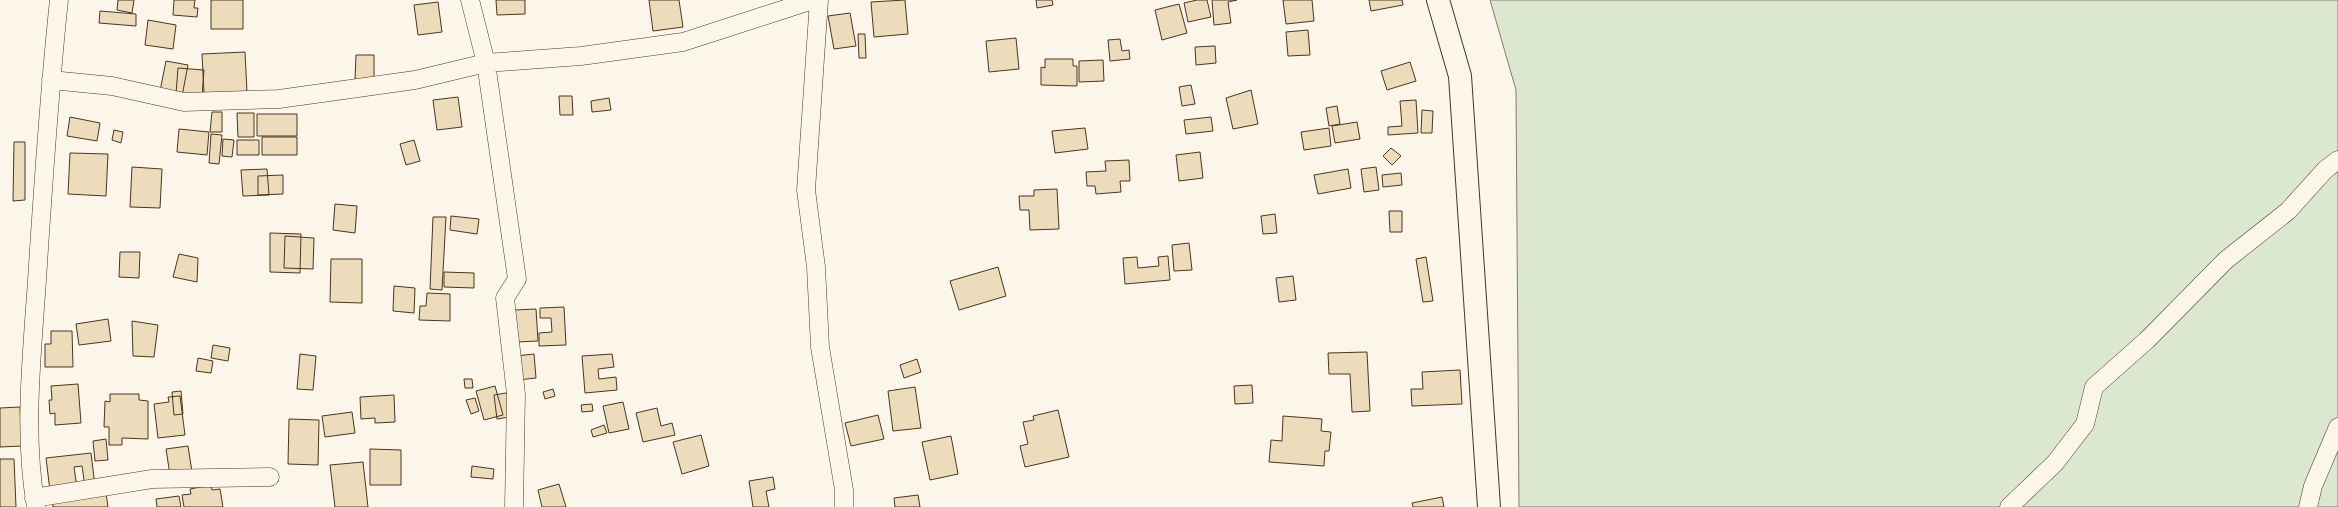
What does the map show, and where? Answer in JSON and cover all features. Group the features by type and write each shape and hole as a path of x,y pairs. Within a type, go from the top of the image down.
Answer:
{"street":[{"path":"59,0 51,80 30,386 30,446 35,502 152,479 270,477"},
{"path":"470,0 486,63 518,279 504,298 516,394 514,507"},
{"path":"51,80 112,86 184,102 279,99 415,80 486,63 582,56 683,42 813,0"},
{"path":"819,0 806,190 816,266 820,347 844,490 844,507"},
{"path":"1438,0 1460,76 1489,507"},
{"path":"2009,507 2055,463 2085,424 2094,387 2147,340 2226,260 2288,211 2325,170 2338,160"},
{"path":"2308,507 2313,486 2338,427"}],"green space":[{"path":"1490,0 2338,0 2338,507 1519,507 1516,90"}],"building":[{"path":"118,0 134,0 132,13 117,10"},
{"path":"174,0 195,0 194,8 198,8 197,17 173,15"},
{"path":"211,0 243,0 243,29 211,29"},
{"path":"496,0 525,0 525,14 497,15"},
{"path":"649,0 679,0 683,27 653,31"},
{"path":"905,0 908,34 874,37 871,2"},
{"path":"1036,0 1052,0 1053,5 1037,8"},
{"path":"1207,0 1211,17 1188,22 1184,3"},
{"path":"1212,0 1237,0 1228,2 1231,23 1214,25"},
{"path":"1283,0 1312,0 1314,21 1286,24"},
{"path":"1369,0 1402,0 1403,5 1371,11"},
{"path":"438,2 442,32 418,35 414,5"},
{"path":"1179,4 1187,33 1162,40 1155,10"},
{"path":"100,11 136,14 136,26 99,23"},
{"path":"850,13 856,46 834,49 828,16"},
{"path":"148,20 176,25 173,49 145,45"},
{"path":"1308,30 1310,55 1288,56 1286,32"},
{"path":"858,34 865,34 866,58 859,58"},
{"path":"1016,38 1019,69 989,72 986,41"},
{"path":"1120,39 1122,51 1129,50 1130,59 1110,61 1108,40"},
{"path":"1215,46 1216,63 1196,65 1195,47"},
{"path":"245,52 247,92 204,93 202,54"},
{"path":"356,55 374,55 374,81 355,81"},
{"path":"1045,59 1073,59 1073,66 1077,66 1077,86 1041,85 1041,67 1045,68"},
{"path":"1103,60 1104,81 1079,82 1079,61"},
{"path":"166,61 188,65 182,96 160,91"},
{"path":"1410,62 1416,81 1387,90 1381,71"},
{"path":"178,68 204,70 202,97 176,94"},
{"path":"1191,85 1195,104 1182,106 1179,87"},
{"path":"1251,90 1258,124 1233,129 1226,98"},
{"path":"559,96 572,96 573,115 560,115"},
{"path":"458,97 462,127 437,130 433,100"},
{"path":"609,98 611,110 592,112 591,101"},
{"path":"1416,100 1418,133 1388,135 1388,127 1402,126 1400,101"},
{"path":"1337,106 1340,124 1329,126 1326,108"},
{"path":"1422,110 1433,111 1432,133 1421,133"},
{"path":"212,112 222,112 222,132 210,132"},
{"path":"237,113 254,113 254,137 238,137"},
{"path":"257,114 297,114 297,136 257,136"},
{"path":"70,117 100,123 97,141 67,136"},
{"path":"1211,117 1213,131 1186,134 1184,120"},
{"path":"1357,122 1360,139 1335,143 1332,126"},
{"path":"1085,128 1088,149 1055,153 1052,131"},
{"path":"1329,128 1331,146 1304,150 1301,132"},
{"path":"179,129 209,132 207,155 177,152"},
{"path":"114,130 123,132 121,143 112,140"},
{"path":"211,134 222,135 219,164 209,163"},
{"path":"262,137 297,137 297,155 262,155"},
{"path":"223,139 234,140 232,157 222,156"},
{"path":"237,140 259,140 259,155 237,155"},
{"path":"414,140 420,161 406,165 400,144"},
{"path":"14,142 25,142 25,200 13,201"},
{"path":"1391,148 1401,156 1392,165 1383,156"},
{"path":"1200,152 1203,178 1179,181 1176,155"},
{"path":"70,153 108,154 106,196 68,194"},
{"path":"1129,160 1130,181 1120,181 1121,192 1096,194 1095,186 1087,186 1086,172 1106,171 1105,161"},
{"path":"132,167 162,169 160,208 130,207"},
{"path":"1376,167 1379,190 1364,192 1361,169"},
{"path":"267,169 269,195 243,196 241,170"},
{"path":"1348,169 1351,188 1318,194 1314,175"},
{"path":"1401,173 1402,185 1383,187 1382,175"},
{"path":"283,175 283,194 258,195 258,176"},
{"path":"1057,189 1059,229 1030,230 1029,210 1020,210 1019,196 1034,196 1034,190"},
{"path":"335,204 357,206 355,233 333,230"},
{"path":"1389,211 1402,211 1402,232 1390,232"},
{"path":"1275,214 1277,233 1263,234 1261,216"},
{"path":"451,216 479,219 477,234 450,230"},
{"path":"433,217 446,217 442,290 430,289"},
{"path":"270,233 301,234 300,273 270,272"},
{"path":"285,236 314,238 313,269 284,268"},
{"path":"1189,243 1192,270 1174,271 1172,245"},
{"path":"120,252 140,252 139,278 119,277"},
{"path":"179,254 198,258 197,282 173,277"},
{"path":"1168,256 1170,280 1125,284 1123,258 1137,257 1138,268 1159,266 1158,257"},
{"path":"1426,257 1433,301 1423,302 1416,259"},
{"path":"331,259 362,259 362,303 330,302"},
{"path":"998,267 1006,296 959,310 950,281"},
{"path":"444,272 474,273 474,288 444,287"},
{"path":"1293,276 1296,300 1279,302 1276,278"},
{"path":"394,286 415,288 414,313 393,311"},
{"path":"427,293 450,294 450,321 419,320 420,306 426,306"},
{"path":"564,307 566,345 539,346 539,333 552,332 551,318 540,318 540,308"},
{"path":"536,309 538,341 517,342 515,310"},
{"path":"108,319 111,341 79,345 76,324"},
{"path":"132,321 158,325 154,357 133,356"},
{"path":"51,331 72,331 73,367 45,367 45,344 51,344"},
{"path":"213,345 230,348 228,361 211,358"},
{"path":"1367,352 1370,411 1352,412 1350,374 1329,374 1328,353"},
{"path":"300,354 316,356 313,390 297,389"},
{"path":"534,354 536,378 518,380 516,356"},
{"path":"612,354 614,367 598,369 599,379 616,377 617,390 585,393 582,356"},
{"path":"198,358 213,361 211,373 196,371"},
{"path":"917,359 921,372 904,378 900,365"},
{"path":"1460,370 1462,404 1412,406 1411,389 1423,389 1422,372"},
{"path":"464,379 472,379 473,388 465,388"},
{"path":"78,384 81,423 55,425 55,413 50,414 51,386"},
{"path":"1252,385 1253,403 1235,404 1234,386"},
{"path":"495,386 503,415 484,420 476,391"},
{"path":"915,387 921,428 893,431 888,391"},
{"path":"553,389 555,396 545,399 543,392"},
{"path":"181,391 183,414 174,415 172,392"},
{"path":"512,392 516,416 497,419 494,395"},
{"path":"110,394 139,394 139,400 148,401 148,439 122,438 122,445 109,445 109,427 104,427 105,401 110,402"},
{"path":"394,395 395,422 375,423 375,418 361,419 360,397"},
{"path":"180,396 185,435 158,438 154,404 169,402 168,397"},
{"path":"475,398 479,411 471,414 466,400"},
{"path":"623,402 629,429 609,433 603,406"},
{"path":"592,404 593,411 582,412 581,405"},
{"path":"20,407 22,446 0,447 0,408"},
{"path":"657,408 661,426 672,423 675,435 643,442 636,413"},
{"path":"1058,410 1069,457 1025,467 1020,446 1028,444 1023,422 1034,420 1033,416"},
{"path":"352,412 355,433 325,437 322,416"},
{"path":"878,415 884,439 851,446 845,423"},
{"path":"1283,416 1322,419 1321,431 1331,432 1329,451 1325,451 1324,466 1269,462 1271,440 1282,441"},
{"path":"289,419 319,420 318,465 288,464"},
{"path":"604,425 607,433 593,437 591,430"},
{"path":"701,435 709,466 682,474 673,442"},
{"path":"951,436 958,474 930,480 922,442"},
{"path":"106,439 108,460 95,461 93,441"},
{"path":"188,446 192,472 170,475 166,449"},
{"path":"370,449 401,450 401,485 370,485"},
{"path":"91,453 95,486 85,487 82,466 74,467 77,488 50,491 46,458"},
{"path":"0,459 14,459 16,507 0,507"},
{"path":"363,462 368,507 335,507 330,465"},
{"path":"472,466 494,469 493,479 471,477"},
{"path":"773,477 775,489 766,491 769,507 753,507 749,481"},
{"path":"559,484 566,507 542,507 538,490"},
{"path":"211,485 212,490 220,489 223,507 184,507 182,495 191,494 190,489"},
{"path":"106,493 108,507 53,507 52,499"},
{"path":"918,495 920,507 895,507 894,498"},
{"path":"179,496 181,507 157,507 156,499"},
{"path":"1442,497 1444,507 1413,507 1412,503"}]}
